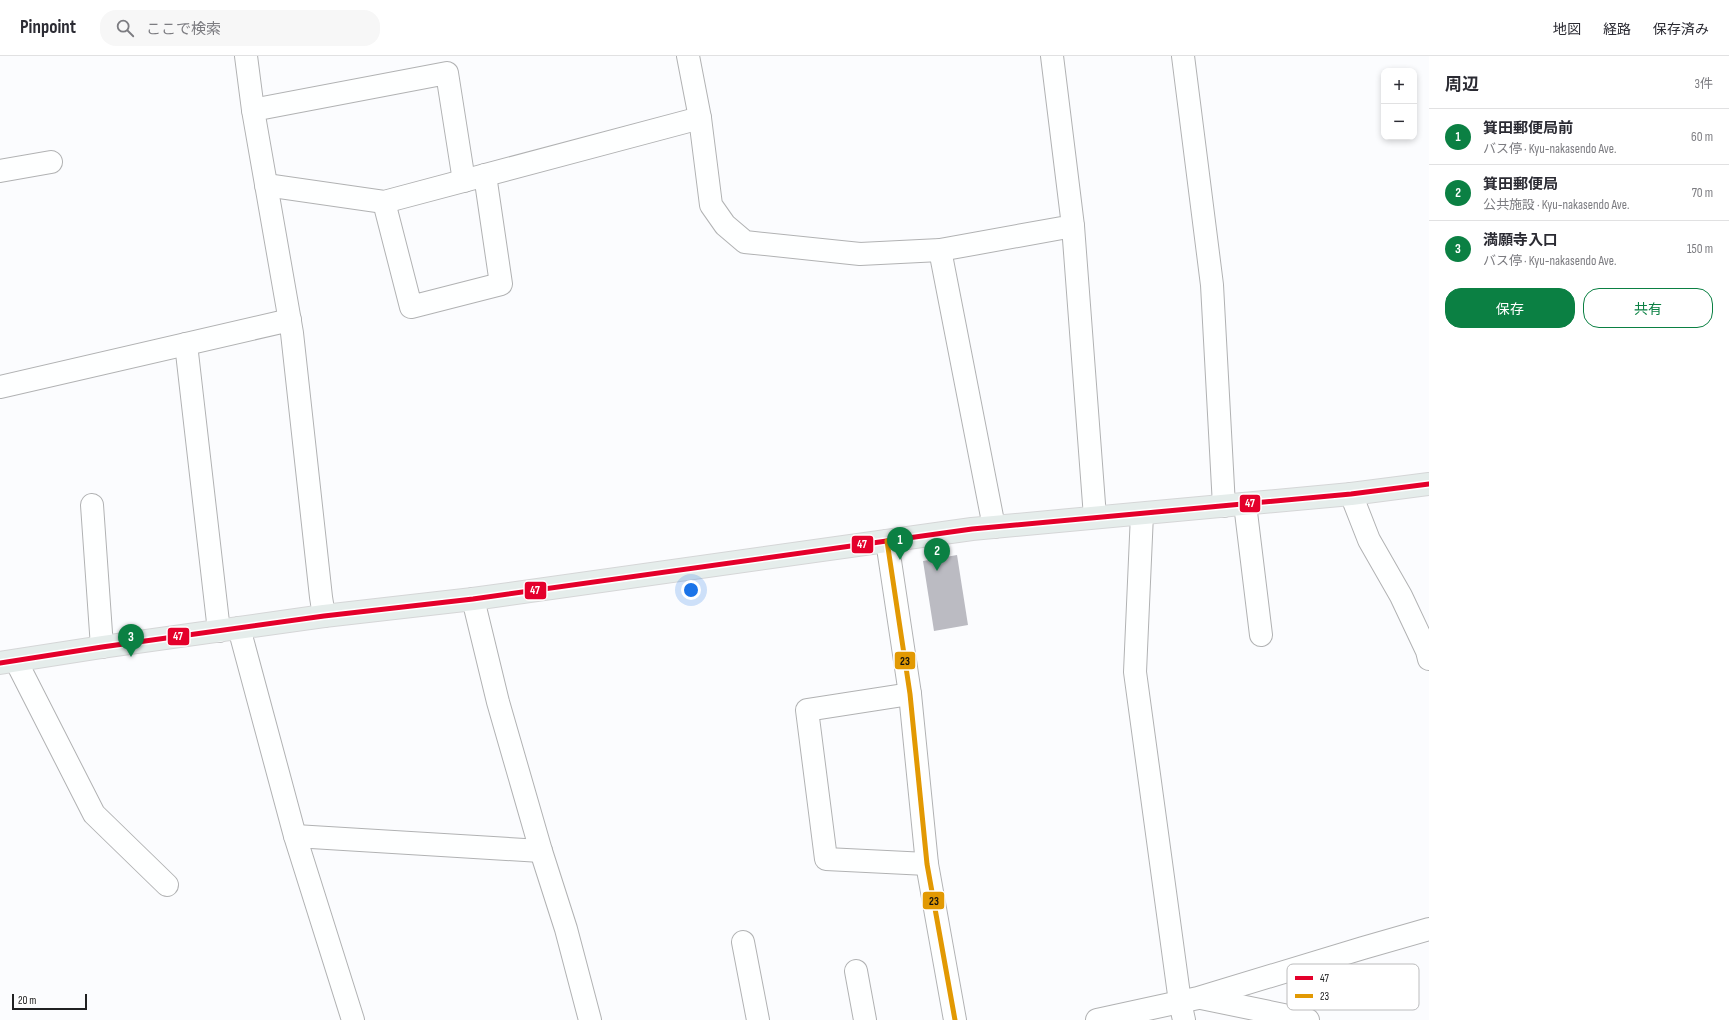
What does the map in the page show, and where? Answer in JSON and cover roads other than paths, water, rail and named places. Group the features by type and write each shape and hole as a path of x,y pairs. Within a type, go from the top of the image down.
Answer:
{"main road":[{"path":"8,662 229,629 324,616 473,599 994,527 1351,494 1429,484"}],"street":[{"path":"246,56 252,110 290,320 324,616"},
{"path":"688,56 700,118 711,205 724,225 745,242 860,254 940,250 1073,226"},
{"path":"1052,56 1073,226 1095,517"},
{"path":"1183,56 1212,285 1235,505 1261,635"},
{"path":"252,110 447,73 464,181"},
{"path":"266,185 384,202 700,118"},
{"path":"0,171 51,162"},
{"path":"384,202 411,307 501,284 485,175"},
{"path":"940,250 994,527"},
{"path":"0,387 290,320"},
{"path":"186,344 229,629 353,1020"},
{"path":"1351,494 1370,540 1401,596 1429,659"},
{"path":"92,505 102,647"},
{"path":"1142,514 1135,672 1187,1006"},
{"path":"887,541 910,694 927,864 955,1020"},
{"path":"473,599 498,702 541,851 566,929 590,1020"},
{"path":"8,662 94,814 167,885"},
{"path":"910,694 807,710 826,859 927,864"},
{"path":"295,836 541,851"},
{"path":"1314,964 1429,929"},
{"path":"743,942 758,1020"},
{"path":"856,971 865,1020"},
{"path":"1097,1020 1187,1006 1287,973"},
{"path":"1187,1006 1308,1020"}],"place":[{"name":"箕田郵便局前","path":"900,560"},
{"name":"箕田郵便局","path":"937,571"},
{"name":"満願寺入口","path":"131,657"}]}
